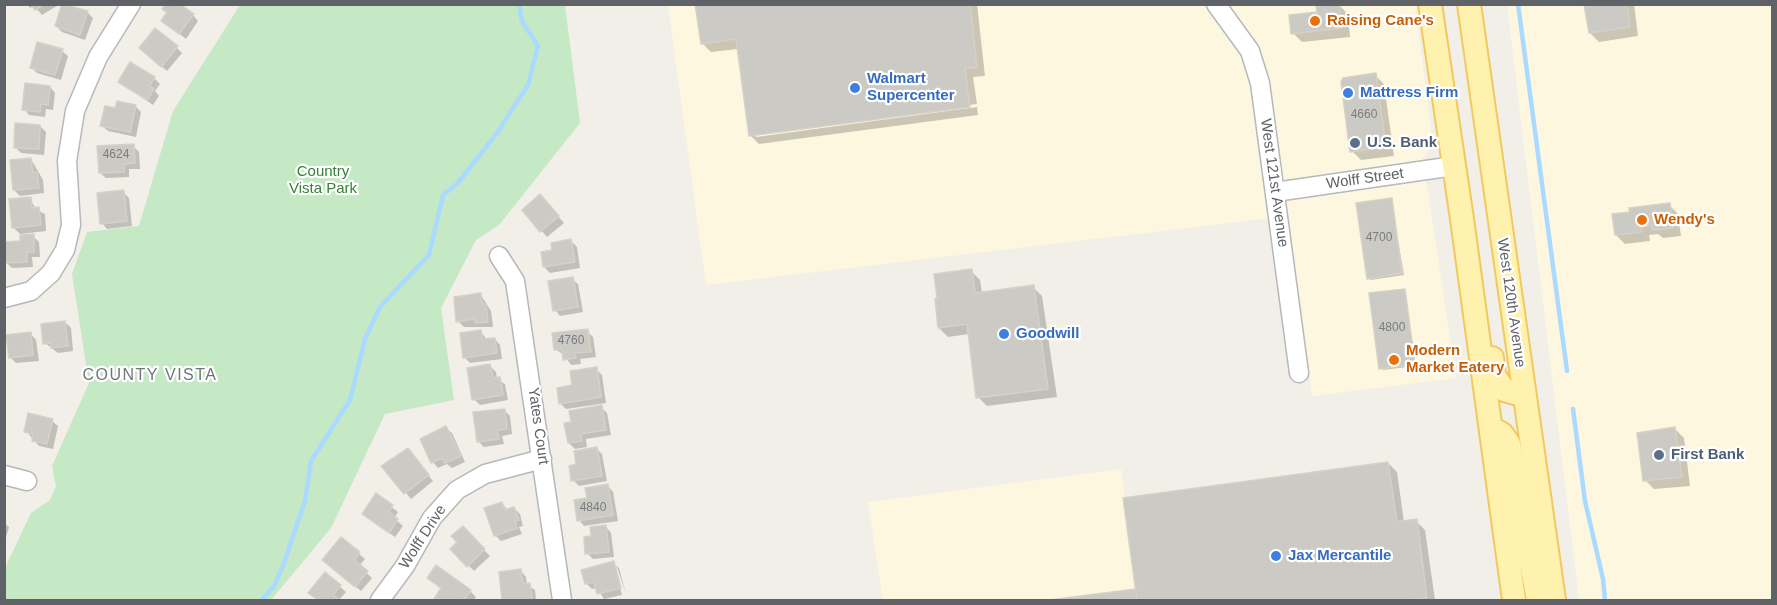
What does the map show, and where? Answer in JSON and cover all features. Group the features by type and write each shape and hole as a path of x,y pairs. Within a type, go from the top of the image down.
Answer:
{"main road":[{"path":"1430,4 1514,600"},
{"name":"West 120th Avenue","path":"1469,4 1554,600"},
{"path":"1455,169 1470,200 1494,375 1504,390 1525,396"},
{"path":"1491,428 1502,434 1509,444 1538,600"}],"street":[{"path":"4,298 31,291 40,284 65,250 71,225 68,161 75,111 98,57 131,4"},
{"name":"West 121st Avenue","path":"1216,4 1243,39 1256,67 1299,373"},
{"name":"Wolff Street","path":"1275,192 1455,169"},
{"name":"Yates Court","path":"499,256 515,282 561,600"},
{"name":"Wolff Drive","path":"380,600 405,566 432,518 457,490 485,474 542,459"},
{"path":"4,475 27,481"}],"shaded area":[{"path":"668,5 1415,5 1433,144 1423,159 1456,378 1312,396 1288,216 706,285"},
{"path":"1507,5 1772,5 1772,600 1579,600"},
{"path":"1121,469 1138,600 883,600 868,502"}],"green space":[{"name":"Country Vista Park","path":"240,5 565,5 580,123 499,225 476,240 441,308 454,400 385,414 331,528 271,600 5,600 5,568 31,513 50,500 56,486 52,466 89,383 72,274 87,232 139,226 173,111"}],"building":[{"path":"31,4 45,4 35,10"},
{"path":"62,4 88,11 80,35 55,26"},
{"path":"166,4 180,4 194,14 179,34 161,21 167,12 162,9"},
{"name":"Walmart Supercenter","path":"695,4 970,4 977,67 965,69 970,107 749,136 736,39 701,44"},
{"name":"Raising Cane's","path":"1339,4 1342,28 1291,34 1289,15 1317,12 1316,6"},
{"path":"1584,4 1627,4 1630,27 1589,33"},
{"path":"155,28 178,46 161,67 139,48"},
{"path":"37,42 63,49 55,75 30,68"},
{"path":"130,62 155,77 149,86 154,89 147,100 118,82"},
{"path":"1376,73 1386,147 1350,152 1341,82 1343,78"},
{"path":"25,83 50,86 48,105 41,104 40,112 22,110"},
{"path":"117,101 136,105 130,132 100,126 105,106 115,108"},
{"path":"15,123 40,125 39,149 14,148"},
{"path":"134,144 135,163 124,164 124,172 99,173 97,146"},
{"path":"31,158 33,173 37,172 39,188 13,190 10,160"},
{"path":"124,190 127,221 100,224 97,193"},
{"path":"540,194 559,216 540,232 522,210"},
{"path":"31,197 32,208 39,207 41,225 12,228 9,199"},
{"path":"1392,198 1402,273 1367,279 1356,203"},
{"name":"Wendy's","path":"1670,203 1673,228 1652,230 1652,225 1641,227 1642,232 1615,235 1612,214 1630,212 1629,208"},
{"path":"34,234 34,252 27,252 27,262 5,263 4,242 20,241 20,235"},
{"path":"571,239 575,262 543,267 541,252 552,250 551,243"},
{"name":"Goodwill","path":"972,269 975,293 1034,285 1048,389 976,398 967,324 938,328 934,274"},
{"path":"573,277 578,307 553,311 548,281"},
{"path":"1405,289 1415,364 1379,369 1369,293"},
{"path":"481,293 482,304 486,304 488,322 475,323 475,319 456,322 454,297"},
{"path":"65,321 68,346 51,348 51,343 43,344 41,324"},
{"path":"588,329 591,352 575,353 576,358 563,360 562,349 554,350 552,333"},
{"path":"481,330 482,339 495,338 497,353 463,358 460,333"},
{"path":"31,332 33,355 9,358 6,335"},
{"path":"490,364 493,378 500,377 503,395 472,400 467,368"},
{"path":"597,367 601,397 559,404 557,388 572,385 570,371"},
{"path":"602,405 606,430 581,434 582,441 568,443 564,423 571,422 569,411"},
{"path":"505,409 507,429 497,430 499,439 477,442 473,412"},
{"path":"28,413 53,419 47,444 32,441 33,434 24,432"},
{"path":"446,426 461,456 445,463 442,458 431,463 420,439"},
{"name":"First Bank","path":"1675,427 1682,477 1643,481 1637,433"},
{"path":"597,447 602,476 571,481 569,466 576,464 574,451"},
{"path":"408,448 429,475 404,494 381,466"},
{"name":"Jax Mercantile","path":"1388,462 1397,522 1417,519 1427,598 1409,600 1137,600 1123,498"},
{"path":"608,484 613,515 577,521 574,500 587,498 585,488"},
{"path":"376,493 393,505 389,512 398,519 389,533 362,514"},
{"path":"502,502 505,510 514,507 519,520 515,521 517,528 494,536 484,508"},
{"path":"606,525 609,552 585,554 584,537 591,536 590,527"},
{"path":"463,526 485,549 467,567 450,549 457,542 451,536"},
{"path":"341,537 360,552 354,560 368,571 355,587 322,560"},
{"path":"614,561 621,588 597,594 594,582 585,584 581,570"},
{"path":"436,565 471,590 464,600 434,599 441,588 427,578"},
{"path":"521,569 523,584 530,583 532,600 502,600 499,572"},
{"path":"325,572 341,585 333,595 340,600 318,600 308,593"},
{"path":"1136,589 1137,600 1049,600"}],"waterway":[{"path":"262,600 274,586 283,566 305,501 311,461 350,400 365,339 380,307 429,255 443,195 457,184 497,133 528,85 538,46 522,21 519,4"},
{"path":"1518,4 1567,371"},
{"path":"1573,409 1585,501 1603,579 1605,600"}],"place":[{"name":"Raising Cane's","path":"1315,21"},
{"name":"Walmart Supercenter","path":"855,88"},
{"name":"Mattress Firm","path":"1348,93"},
{"name":"U.S. Bank","path":"1355,143"},
{"name":"Wendy's","path":"1642,220"},
{"name":"Goodwill","path":"1004,334"},
{"name":"Modern Market Eatery","path":"1394,360"},
{"name":"First Bank","path":"1659,455"},
{"name":"Jax Mercantile","path":"1276,556"}],"district":[{"name":"COUNTY VISTA","path":"150,376"}]}
